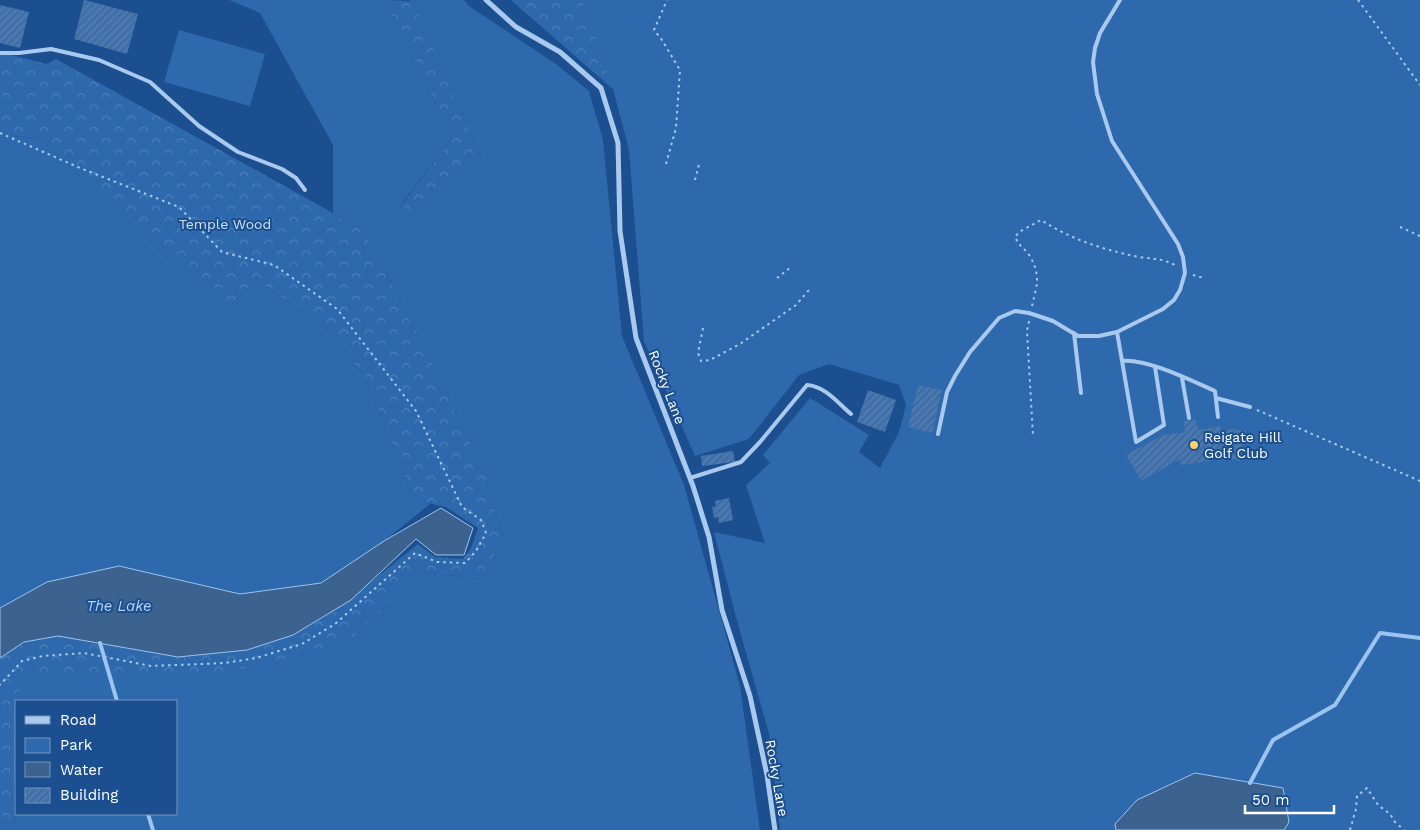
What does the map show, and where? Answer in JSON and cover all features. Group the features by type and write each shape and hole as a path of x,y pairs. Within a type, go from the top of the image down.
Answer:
{"street":[{"name":"Rocky Lane","path":"486,0 516,26 560,52 601,88 618,143 620,231 636,338 690,478 709,537 722,610 750,696 767,775 775,830"}],"lane":[{"path":"938,434 947,392 970,352 999,318 1015,311 1030,313 1053,321 1078,336 1099,336 1117,332 1163,309 1174,300 1180,290 1185,273 1183,257 1178,244 1112,141 1097,94 1093,62 1095,48 1100,32 1120,0"},
{"path":"0,53 51,49 99,60 150,82 199,126 238,152 282,169 296,178 305,190"},
{"path":"1117,332 1136,442 1164,425 1155,367"},
{"path":"1074,334 1081,393"},
{"path":"1122,361 1131,360 1155,367 1215,391 1218,416"},
{"path":"1182,378 1189,418"},
{"path":"690,478 741,462 807,385 815,386 822,390 852,414"},
{"path":"1216,398 1250,407"}],"path":[{"path":"666,164 676,128 680,70 654,30 667,0"},
{"path":"1358,0 1420,85"},
{"path":"0,133 80,168 179,207 222,252 274,265 336,309 416,411 462,507 482,520 486,533 476,551 465,564 437,562 415,553 335,624 302,644 256,658 225,663 151,666 84,653 44,656 22,661 0,685"},
{"path":"695,180 699,164"},
{"path":"1033,436 1027,331 1039,278 1029,254 1019,245 1016,237 1018,232 1041,220 1078,241 1138,257 1168,261 1185,273 1204,278"},
{"path":"1400,227 1420,236"},
{"path":"777,278 791,267"},
{"path":"703,328 698,353 701,361 710,360 740,344 796,305 809,290"},
{"path":"1250,407 1420,481"},
{"path":"1350,830 1356,809 1357,796 1367,788 1378,805 1390,814 1395,822 1404,830"}],"green space":[{"path":"229,0 385,0 452,138 402,203 482,159 410,0 464,0 469,6 556,64 589,91 603,140 622,336 684,485 740,686 760,830 14,830 15,801 15,815 178,815 178,700 19,700 19,677 203,677 287,660 352,638 422,572 482,579 503,538 484,472 431,360 365,233 333,213 333,145 260,13"},
{"path":"385,0 412,1 482,159 413,218 402,204 452,138"},
{"name":"Reigate Hill Golf Club","path":"511,0 1420,0 1420,830 780,830 769,734 714,532 765,543 746,485 770,463 763,455 810,398 869,435 859,452 880,468 899,432 906,405 899,385 829,364 799,375 749,439 695,456 644,341 629,150 613,89"},
{"path":"511,0 582,0 613,89"},
{"path":"179,30 265,54 250,106 164,82"},
{"name":"Temple Wood","path":"0,52 47,64 56,59 333,213 365,233 431,360 484,472 503,538 482,579 422,572 352,638 287,660 203,677 19,677 19,700 15,700 14,830 0,830 0,658 24,642 58,636 178,657 247,650 293,635 337,609 418,544 435,557 463,559 471,548 478,528 446,507 414,500 365,378 333,334 256,279 225,311 39,138 0,135"},
{"path":"0,135 39,138 225,311 256,279 333,334 365,378 414,500 430,504 384,541 321,583 240,594 119,566 47,582 0,608"}],"water":[{"name":"The Lake","path":"441,508 473,528 464,555 436,555 416,539 351,600 293,635 247,650 178,657 58,636 24,642 0,658 0,608 47,582 119,566 240,594 321,583 384,541"},
{"path":"1195,773 1283,788 1289,822 1284,830 1116,830 1115,824 1137,800"}],"building":[{"path":"84,0 138,14 127,54 74,39"},
{"path":"0,5 29,12 20,48 0,43"},
{"path":"918,385 942,390 932,433 908,427"},
{"path":"868,390 896,400 885,432 857,422"},
{"name":"Reigate Hill Golf Club","path":"1196,420 1198,430 1220,426 1221,431 1232,429 1246,431 1240,461 1209,455 1210,461 1181,465 1180,459 1141,481 1126,455 1163,435 1185,432 1183,421"},
{"path":"733,451 735,462 702,466 701,456"},
{"path":"729,498 733,520 719,523 718,517 714,518 712,507 716,506 715,501"}],"waterway":[{"path":"1250,783 1273,740 1335,705 1380,633 1420,638"},
{"path":"100,643 117,700"},
{"path":"148,815 153,830"}],"place":[{"name":"Reigate Hill Golf Club","path":"1194,445"}]}
